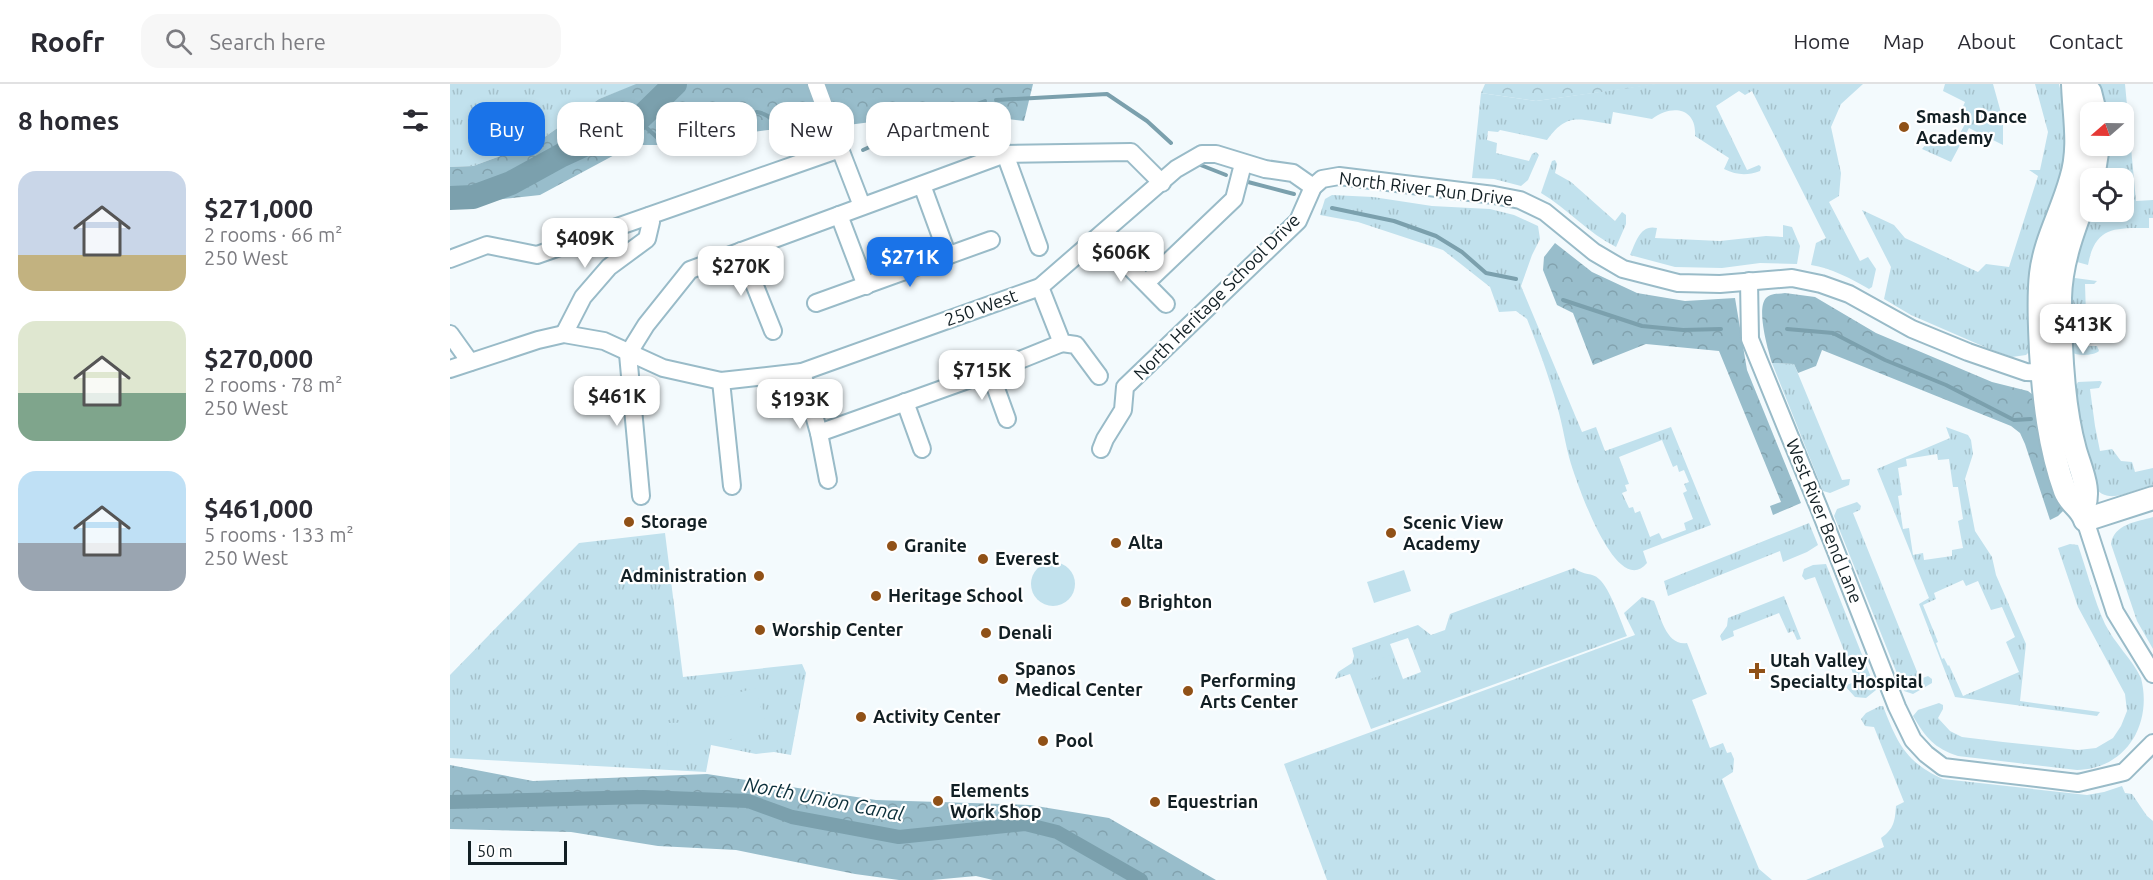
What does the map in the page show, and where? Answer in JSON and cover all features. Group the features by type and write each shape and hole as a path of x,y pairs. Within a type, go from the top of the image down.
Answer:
{"street":[{"path":"816,84 823,102"},
{"path":"2054,373 2039,304 2041,272 2051,229 2072,179 2076,158 2073,84"},
{"path":"2083,84 2091,92 2093,102"},
{"path":"1011,154 1131,152 1162,183"},
{"name":"250 West","path":"450,369 538,340 564,334 604,341 628,354 663,368 721,381 802,372 1040,287 1176,169 1202,154 1216,154 1243,164 1293,173 1317,183"},
{"path":"450,258 487,245 537,255 820,156"},
{"path":"843,156 862,206"},
{"path":"641,496 628,354 646,325 690,270 1000,156"},
{"path":"1006,156 1039,247"},
{"path":"1146,283 1234,199 1243,164"},
{"name":"North River Run Drive","path":"1317,183 1339,176 1520,200 1545,212 1594,252 1623,269 1678,283 1720,284 1792,278 1821,284 1849,294 1912,329 1959,348 2026,372 2054,373"},
{"name":"North Heritage School Drive","path":"1101,449 1104,439 1123,410 1125,387 1298,221 1317,183"},
{"path":"922,185 948,256"},
{"path":"2080,212 2062,269 2050,434 2065,492 2084,516 2115,612 2153,674"},
{"path":"839,215 866,286"},
{"path":"564,334 583,297 609,267 647,239 651,222 649,216"},
{"path":"1100,237 1166,304"},
{"path":"816,303 991,240"},
{"path":"741,251 773,331"},
{"name":"West River Bend Lane","path":"1749,281 1750,339 1912,740 1943,767 2078,783 2124,772 2153,743"},
{"path":"1040,287 1062,343"},
{"path":"450,334 470,362"},
{"path":"819,433 990,372 1062,343 1076,345 1099,376"},
{"path":"802,372 819,433 828,480"},
{"path":"990,372 1007,419"},
{"path":"721,381 732,486"},
{"path":"905,402 922,449"},
{"path":"2084,516 2153,498"}],"green space":[{"path":"450,84 638,84 595,102 557,102 557,128 545,137 545,102 468,102 468,156 500,156 473,166 450,167"},
{"path":"636,84 1033,84 1024,121 1011,119 1011,102 866,102 866,123 854,124 854,102 769,102 769,130 757,132 757,102 656,102 656,145 644,145 644,102 595,102"},
{"path":"1485,84 1659,84 1536,101 1481,93"},
{"path":"1655,84 1863,84 1841,104 1831,127 1841,173 1839,196 1829,202 1860,261 1868,257 1876,269 1872,287 1869,289 1834,271 1811,265 1816,243 1826,238 1752,91 1745,95 1739,91 1716,106 1747,170 1759,165 1761,167 1760,171 1755,173 1733,173 1724,169 1729,158 1695,136 1692,119 1681,111 1674,110 1659,114 1652,119 1613,112 1611,124 1582,120 1568,121 1554,131 1547,140 1500,130 1498,132 1488,131 1487,140 1497,143 1496,153 1529,161 1532,154 1536,152 1539,155 1528,180 1521,186 1494,179 1472,178 1481,93 1536,101"},
{"path":"1945,84 1993,84 2003,120 2003,145 1969,128 1951,162 1922,149 1928,142 1937,146 1945,144 1951,132 1959,135 1965,124 1957,120 1965,102 1943,91"},
{"path":"2035,84 2059,84 2069,127 2069,145 2032,349 2026,355 2012,357 1911,315 1884,299 1891,267 1862,210 1894,225 1905,238 1978,272 1986,264 2009,267 2038,176 2029,170 2040,170 2048,132"},
{"path":"2097,84 2125,84 2127,102 2102,102"},
{"path":"557,128 557,156 613,156 540,195 450,205 450,167 473,166 500,156 545,156 545,137"},
{"path":"2104,156 2132,156 2133,168 2103,168"},
{"path":"1555,160 1557,164 1555,173 1571,182 1615,221 1622,212 1626,215 1626,224 1616,247 1596,235 1541,193 1552,161"},
{"path":"2134,180 2136,201 2153,200 2153,218 2149,218 2149,228 2126,228 2108,232 2096,243 2088,265 2073,259 2087,222 2134,222"},
{"path":"1332,195 1373,197 1432,206 1490,209 1514,215 1538,226 1540,239 1521,286 1582,432 1596,427 1605,451 1671,427 1711,525 1643,551 1647,563 1635,570 1623,566 1611,553 1600,534 1581,492 1569,457 1550,384 1527,319 1516,311 1499,312 1490,287 1443,250 1358,222 1320,215 1325,199","holes":["1662,440 1673,467 1677,465 1679,472 1684,470 1689,482 1684,484 1687,491 1683,493 1693,519 1684,523 1686,530 1662,539 1659,533 1650,537 1640,511 1635,513 1633,507 1629,508 1622,493 1627,491 1625,485 1629,484 1619,457"]},
{"path":"1783,225 1792,227 1800,246 1797,264 1760,263 1722,268 1675,267 1630,255 1639,235 1651,227 1657,228 1655,238 1720,241 1766,236 1783,237"},
{"path":"1555,243 1592,272 1637,293 1685,301 1735,298 1747,370 1801,503 1773,515 1770,506 1781,502 1719,351 1646,344 1593,365 1573,313 1557,305 1543,270 1544,257"},
{"path":"2075,278 2097,281 2094,284 2085,284 2087,346 2097,346 2099,351 2093,354 2081,355 2071,352 2069,281"},
{"path":"1785,293 1815,297 1876,333 1992,382 2028,391 2037,398 2057,492 2064,510 2050,520 2025,444 2020,433 2011,426 1822,350 1816,366 1798,373 1794,364 1772,363 1762,320 1763,303 1770,295"},
{"path":"1772,363 1794,364 1842,480 1850,479 1849,485 1830,493 1823,491"},
{"path":"2078,382 2102,382 2099,388 2090,389 2100,451 2112,449 2121,461 2132,462 2135,472 2153,468 2153,485 2113,496 2099,492 2094,485 2078,429 2074,389"},
{"path":"1946,427 1968,435 1971,440 1973,454 1965,479 1975,531 1992,557 1996,575 2026,644 2020,701 2100,712 2097,716 1955,697 1919,604 1929,598 1877,469 1950,438","holes":["1937,454 1938,460 1949,459 1953,487 1958,487 1963,519 1958,521 1963,548 1952,550 1952,556 1924,560 1923,553 1913,555 1909,528 1903,529 1898,496 1902,495 1898,468 1907,466 1906,459","1963,580 1966,586 1978,581 1991,610 2002,607 2015,637 2006,642 2019,672 1963,696 1949,665 1944,658 1942,659 1936,643 1938,642 1923,605 1936,599 1934,593"]},
{"path":"1857,502 1861,506 1860,510 1853,513 1920,679 1928,676 1932,679 1932,683 1913,694 1904,691 1834,516 1837,509"},
{"path":"2153,517 2153,649 2137,621 2111,544 2116,532 2121,528"},
{"path":"1809,523 1818,545 1807,552 1783,562 1780,551 1668,596 1664,581"},
{"path":"665,533 683,677 802,664 806,673 791,755 774,752 756,754 711,745 706,772 450,758 450,675 579,543"},
{"path":"2070,544 2078,545 2105,624 2141,678 2144,695 2143,712 2139,728 2132,741 2122,753 2109,762 2094,768 2077,770 1958,756 1937,746 1913,716 1918,710 1939,703 1943,705 1943,709 1938,718 1950,731 1962,737 2078,750 2096,748 2113,738 2121,726 2127,711 2125,694 2078,607 2058,548"},
{"path":"1053,562 1068,569 1075,584 1068,599 1053,606 1038,599 1031,584 1038,569"},
{"path":"1826,564 1876,690 1866,698 1855,697 1845,686 1856,681 1815,577 1805,580 1802,576 1804,569 1813,565"},
{"path":"1574,568 1594,575 1603,583 1627,636 1371,729 1350,674 1335,679 1338,672 1352,663 1354,656 1352,648 1418,625 1431,635 1445,630 1450,614","holes":["1408,638 1421,672 1403,679 1390,644"]},
{"path":"1404,570 1411,591 1374,603 1367,582"},
{"path":"1784,596 1801,639 1797,640 1793,631 1788,633 1779,613 1733,631 1734,636 1722,641 1720,636 1727,626 1728,618"},
{"path":"1642,597 1654,601 1669,635 1680,643 1687,643 1707,694 1692,700 1710,748 1723,743 1727,753 1731,752 1734,759 1733,772 1722,779 1759,869 1772,880 1327,880 1284,764 1635,635 1624,613"},
{"path":"1391,655 1396,670 1368,680 1362,665"},
{"path":"755,688 767,728 721,742 709,701"},
{"path":"1883,706 1904,750 1920,765 1943,779 2087,795 2122,786 2125,793 2132,794 2153,821 2153,880 1806,880 1884,847 1881,838 1893,824 1896,806 1904,802 1874,727 1865,726 1861,719 1866,713"},
{"path":"700,722 701,744 668,746 667,723"},
{"path":"450,765 533,781 707,774 876,800 1030,805 1109,818 1216,880 993,880 976,876 899,880 855,874 736,850 658,846 571,832 450,829"}],"waterway":[{"path":"450,198 473,197 511,183 562,155 638,120 675,84"},
{"path":"996,100 1107,94 1147,121 1171,143"},
{"path":"863,150 907,130 985,101"},
{"path":"644,126 663,143 757,112 769,118"},
{"path":"1198,164 1226,175"},
{"path":"1248,182 1294,194"},
{"path":"1332,208 1394,221 1436,236 1462,252 1486,273 1516,279"},
{"path":"1563,300 1642,326 1683,330 1721,329"},
{"path":"1787,329 1833,333 1885,360 1946,385 2014,420 2031,419"},
{"name":"North Union Canal","path":"450,802 643,797 748,801 792,817 899,837 1025,824 1057,832 1141,880"}],"place":[{"name":"Smash Dance Academy","path":"1904,127"},
{"name":"Storage","path":"629,522"},
{"name":"Scenic View Academy","path":"1391,533"},
{"name":"Alta","path":"1116,543"},
{"name":"Granite","path":"892,546"},
{"name":"Everest","path":"983,559"},
{"name":"Administration","path":"759,576"},
{"name":"Heritage School","path":"876,596"},
{"name":"Brighton","path":"1126,602"},
{"name":"Worship Center","path":"760,630"},
{"name":"Denali","path":"986,633"},
{"name":"Utah Valley Specialty Hospital","path":"1757,671"},
{"name":"Spanos Medical Center","path":"1003,679"},
{"name":"Performing Arts Center","path":"1188,691"},
{"name":"Activity Center","path":"861,717"},
{"name":"Pool","path":"1043,741"},
{"name":"Elements Work Shop","path":"938,801"},
{"name":"Equestrian","path":"1155,802"}]}
